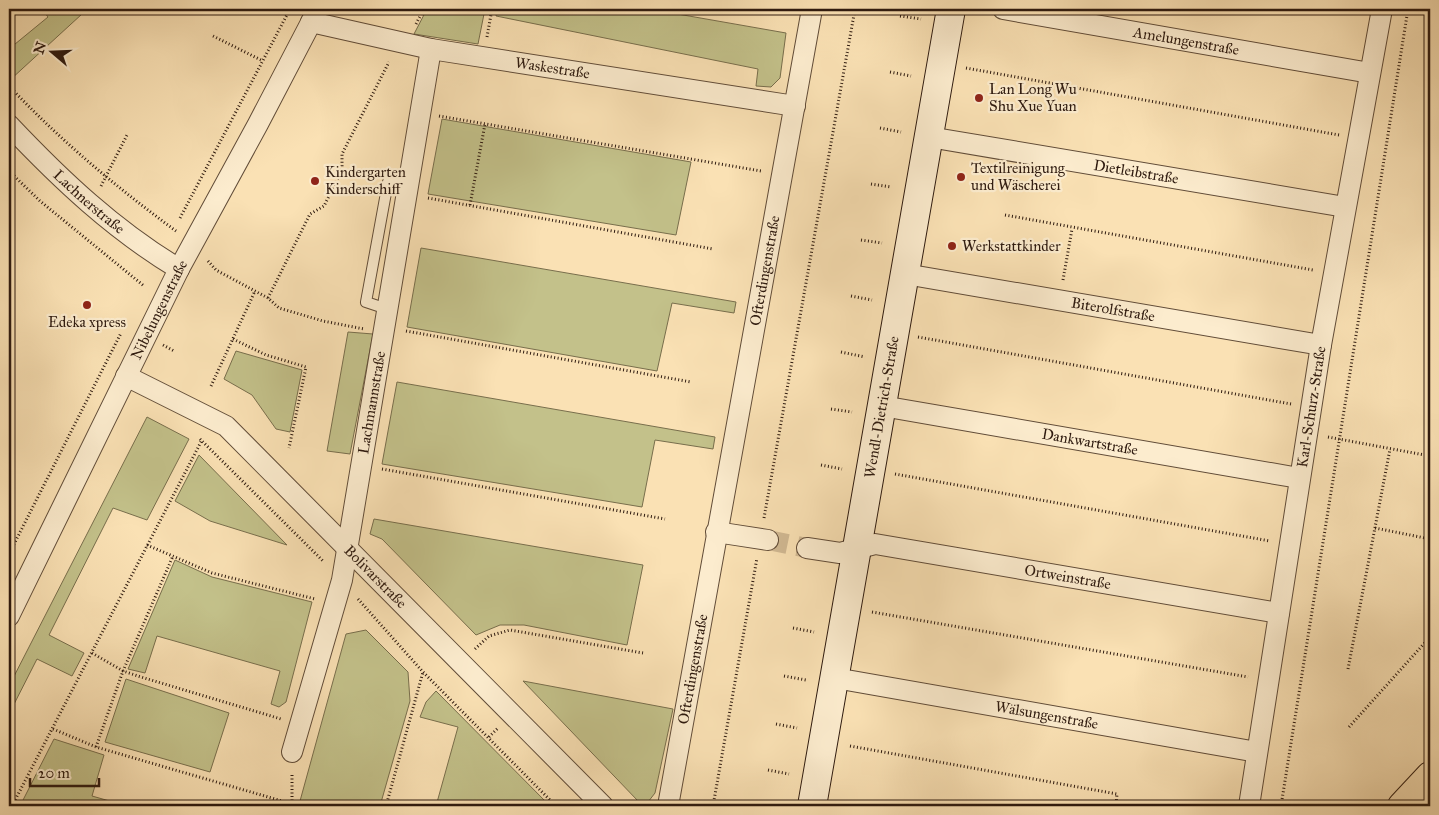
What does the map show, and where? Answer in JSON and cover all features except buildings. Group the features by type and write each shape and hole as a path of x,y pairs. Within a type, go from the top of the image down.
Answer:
{"main road":[{"path":"1402,806 1430,776"}],"street":[{"name":"Ofterdingenstraße","path":"668,806 812,9"},
{"name":"Wendl-Dietrich-Straße","path":"812,806 951,9"},
{"name":"Amelungenstraße","path":"1003,9 1370,74"},
{"name":"Karl-Schurz-Straße","path":"1249,806 1321,345 1382,9"},
{"name":"Waskestraße","path":"315,15 399,42 431,49 795,106"},
{"name":"Nibelungenstraße","path":"9,616 179,269 315,15"},
{"name":"Lachmannstraße","path":"292,752 336,604 431,49"},
{"name":"Lachnerstraße","path":"9,125 59,178 89,204 146,249 179,269"},
{"name":"Dietleibstraße","path":"928,137 1345,207"},
{"name":"Biterolfstraße","path":"905,274 1321,345"},
{"name":"Bolivarstraße","path":"126,376 226,426 603,806"},
{"name":"Dankwartstraße","path":"882,406 1299,478"},
{"path":"716,532 764,539"},
{"name":"Ortweinstraße","path":"857,548 875,544 1279,613"},
{"path":"807,548 840,553 857,548"},
{"name":"Wälsungenstraße","path":"835,678 1257,752"}],"path":[{"path":"483,57 492,9"},
{"path":"713,806 764,539 855,9"},
{"path":"1281,806 1408,9"},
{"path":"900,16 921,19"},
{"path":"213,36 262,61"},
{"path":"268,298 310,214 324,206 342,170 342,154 399,42"},
{"path":"965,68 1344,136"},
{"path":"890,72 911,76"},
{"path":"9,86 61,138 107,178 192,245 216,270 268,298 279,308 323,321 385,323 691,382"},
{"path":"419,112 771,172"},
{"path":"470,205 485,124"},
{"path":"880,128 901,132"},
{"path":"107,178 128,133"},
{"path":"9,171 40,201 144,286"},
{"path":"871,184 891,187"},
{"path":"407,186 470,205 713,248"},
{"path":"1005,215 1072,229 1321,272"},
{"path":"1060,300 1072,229"},
{"path":"861,240 882,244"},
{"path":"211,386 255,291"},
{"path":"851,296 872,300"},
{"path":"914,336 1311,407"},
{"path":"233,339 266,355 306,367 289,448"},
{"path":"841,352 869,358"},
{"path":"831,408 852,412"},
{"path":"1307,433 1430,456"},
{"path":"12,806 202,440"},
{"path":"1348,669 1390,449"},
{"path":"821,465 842,469"},
{"path":"378,468 665,519"},
{"path":"895,474 1273,542"},
{"path":"1375,528 1430,539"},
{"path":"147,545 212,573 336,604"},
{"path":"96,747 123,671 174,556"},
{"path":"872,612 1249,678"},
{"path":"793,628 814,632"},
{"path":"459,662 489,636 510,630 643,653"},
{"path":"1349,728 1430,638"},
{"path":"92,653 123,671 301,725"},
{"path":"386,806 423,672"},
{"path":"784,676 806,680"},
{"path":"776,724 797,728"},
{"path":"53,729 96,747 299,806"},
{"path":"850,746 1117,794 1116,806"},
{"path":"292,752 292,805"},
{"path":"768,770 789,774"}],"shaded area":[{"path":"42,9 82,9 82,14 10,80 9,49 48,17"},
{"path":"427,9 485,9 478,44 414,34"},
{"path":"497,9 649,9 786,33 780,78 771,87 756,86 758,69 496,16"},
{"path":"442,119 691,162 676,235 428,194"},
{"path":"421,248 736,302 734,313 672,303 657,371 407,327"},
{"path":"348,332 373,334 350,454 327,451"},
{"path":"236,351 302,370 290,432 276,429 252,395 224,379"},
{"path":"397,382 715,437 713,449 655,440 642,507 382,464"},
{"path":"147,417 189,439 147,520 113,508 49,635 84,653 72,676 37,659 9,714 9,686"},
{"path":"199,455 287,545 210,521 175,501"},
{"path":"374,519 643,565 627,645 524,625 500,625 476,635 382,539 370,534"},
{"path":"175,560 212,577 312,602 286,702 279,707 271,704 280,671 157,636 145,673 128,669"},
{"path":"366,630 408,672 410,701 380,806 321,806 300,801 346,634"},
{"path":"126,679 229,713 210,772 105,742"},
{"path":"523,681 673,709 655,793 648,802 638,801"},
{"path":"436,691 550,806 436,806 458,727 420,717 426,702"},
{"path":"54,739 104,755 92,796 127,806 20,806"}],"tunnel":[{"path":"768,540 807,548"}],"tram line":[{"path":"1426,806 1430,802"}],"place":[{"name":"Lan Long Wu Shu Xue Yuan","path":"979,98"},
{"name":"Textilreinigung und Wäscherei","path":"961,177"},
{"name":"Kindergarten Kinderschiff","path":"315,181"},
{"name":"Werkstattkinder","path":"952,246"},
{"name":"Edeka xpress","path":"87,305"}]}
